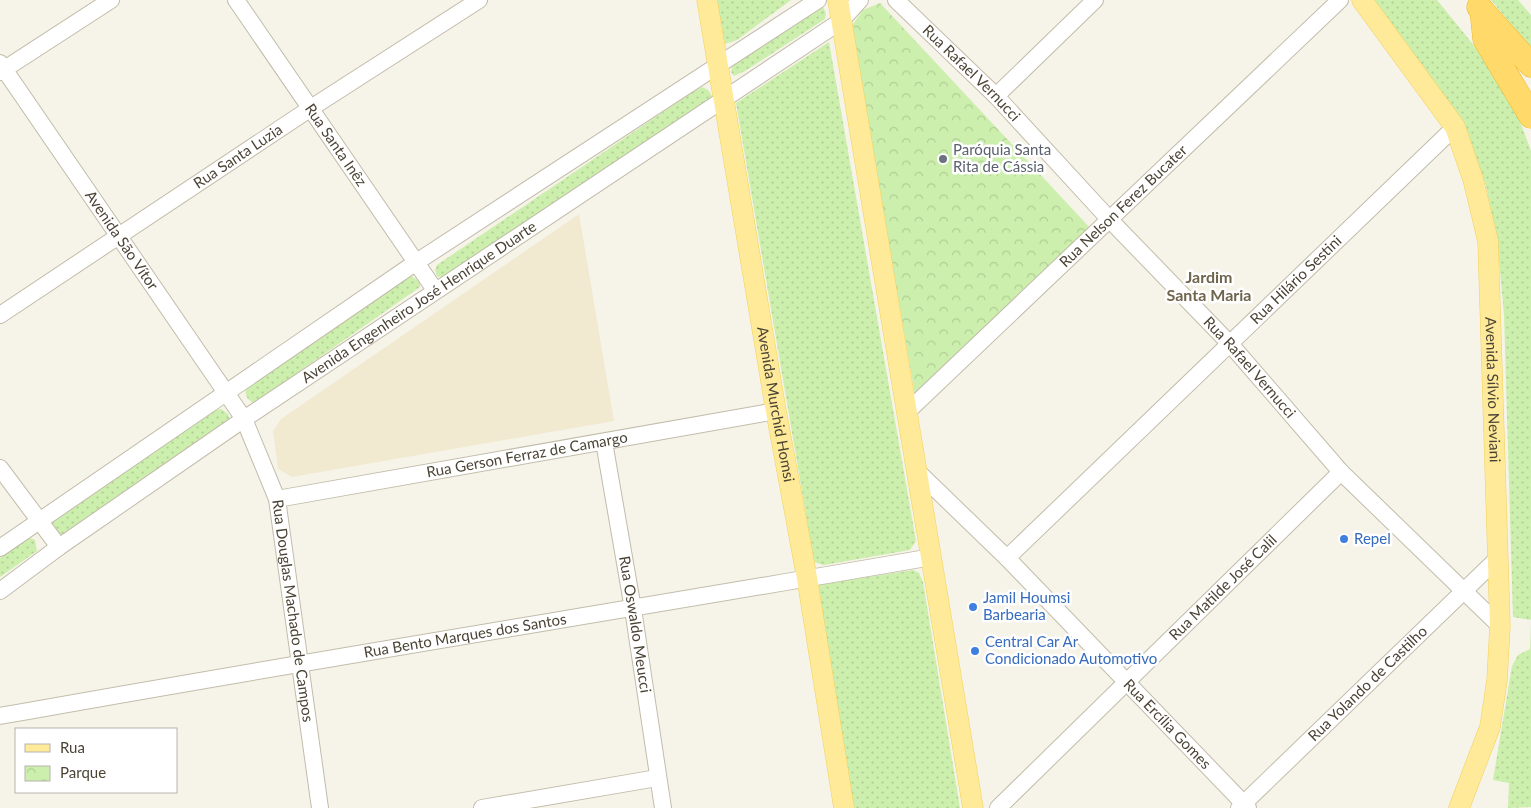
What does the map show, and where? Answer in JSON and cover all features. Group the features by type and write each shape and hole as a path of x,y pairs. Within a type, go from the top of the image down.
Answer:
{"highway":[{"path":"1478,5 1531,65"},
{"path":"1478,5 1485,39 1531,116"}],"main road":[{"name":"Avenida Murchid Homsi","path":"707,0 725,96 776,411 807,578 844,808"},
{"path":"838,0 973,808"},
{"name":"Avenida Sílvio Neviani","path":"1362,0 1455,127 1474,179 1488,241 1500,626 1497,680 1490,727 1458,808"}],"street":[{"path":"1,68 111,0"},
{"name":"Rua Santa Inêz","path":"236,0 435,290"},
{"name":"Rua Santa Luzia","path":"0,315 311,108 479,0"},
{"path":"0,548 225,391 415,262 818,0"},
{"name":"Avenida Engenheiro José Henrique Duarte","path":"0,591 59,547 244,419 435,290 708,110 725,96 841,21 860,0"},
{"name":"Rua Rafael Vernucci","path":"896,0 996,96 1110,220 1231,345 1341,472 1500,626"},
{"path":"996,96 1095,0"},
{"name":"Rua Nelson Ferez Bucater","path":"906,413 1340,0"},
{"name":"Avenida São Vítor","path":"1,68 244,419"},
{"name":"Rua Hilário Sestini","path":"1007,558 1231,345 1455,127"},
{"name":"Rua Gerson Ferraz de Camargo","path":"277,499 776,411"},
{"name":"Rua Douglas Machado de Campos","path":"244,419 277,499 298,662 320,808"},
{"name":"Rua Oswaldo Meucci","path":"604,442 633,609 663,808"},
{"path":"0,468 59,547"},
{"name":"Rua Ercília Gomes","path":"916,471 1007,558 1244,806"},
{"name":"Rua Matilde José Calil","path":"998,808 1341,472"},
{"name":"Rua Bento Marques dos Santos","path":"0,716 298,662 633,609 932,557"},
{"name":"Rua Yolando de Castilho","path":"1244,806 1497,559"},
{"path":"482,808 658,778"}],"shaded area":[{"path":"579,214 614,421 292,477 278,469 273,431 281,419"}],"green space":[{"path":"716,0 791,0 737,40 725,44"},
{"path":"1372,0 1437,0 1497,74 1517,113 1531,151 1531,620 1513,617 1504,315 1497,238 1486,186 1462,126"},
{"path":"1491,0 1518,0 1531,15 1531,48"},
{"path":"880,3 1092,230 915,395 855,49 853,24 863,10"},
{"path":"816,7 823,7 826,13 825,19 745,71 734,76 731,72 733,62"},
{"path":"829,42 916,541 910,550 824,565 814,562 736,103"},
{"path":"702,87 708,90 712,96 709,101 443,278 437,276 435,270 437,265"},
{"path":"410,275 420,282 420,287 257,401 252,402 247,398 246,388"},
{"path":"221,409 228,414 230,421 62,534 55,533 51,526 53,521 215,410"},
{"path":"30,538 35,540 37,551 0,577 0,558"},
{"path":"913,570 919,573 923,582 960,808 851,808 817,585"},
{"path":"1531,622 1531,807 1508,808 1509,783 1493,780 1512,666 1518,655 1530,649"}],"place":[{"name":"Paróquia Santa Rita de Cássia","path":"943,159"},
{"name":"Repel","path":"1344,539"},
{"name":"Jamil Houmsi Barbearia","path":"973,607"},
{"name":"Central Car Ar Condicionado Automotivo","path":"975,651"}],"district":[{"name":"Jardim Santa Maria","path":"1209,286"}]}
